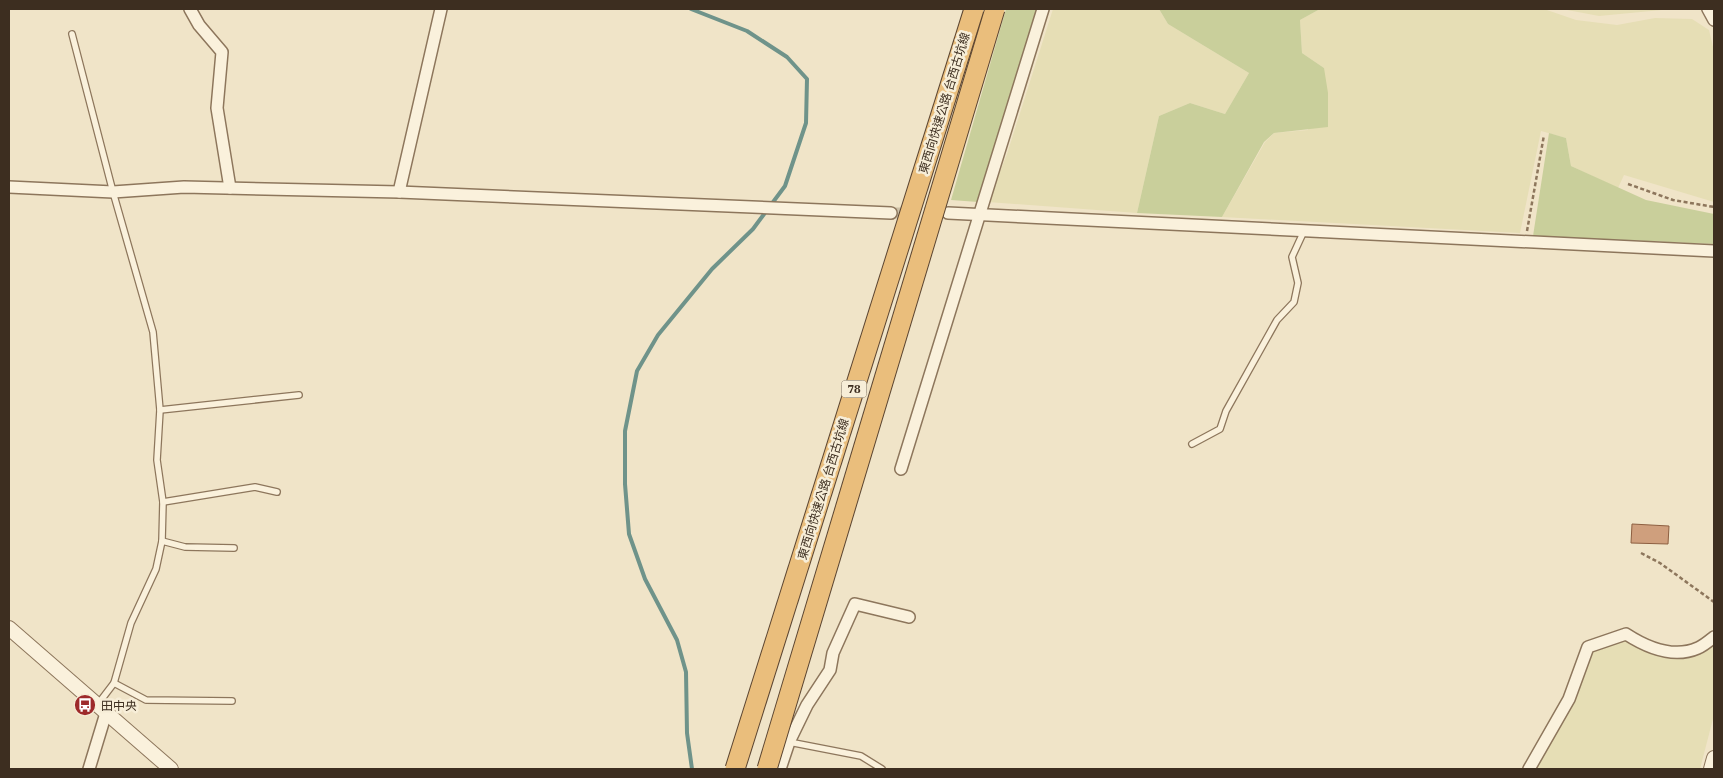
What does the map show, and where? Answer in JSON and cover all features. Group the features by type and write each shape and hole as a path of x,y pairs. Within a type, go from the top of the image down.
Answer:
{"highway":[{"name":"東西向快速公路 台西古坑線","path":"735,769 974,9"},
{"name":"東西向快速公路 台西古坑線","path":"767,769 995,9"}],"street":[{"path":"190,9 199,25 222,52 217,108 230,188"},
{"path":"399,192 441,9"},
{"path":"901,469 1043,9"},
{"path":"1708,9 1714,20"},
{"path":"9,187 112,192 184,187 399,192 891,213"},
{"path":"948,213 1714,251"},
{"path":"780,769 789,742 807,705 830,670 833,653 855,604 909,617"},
{"path":"9,628 171,769"},
{"path":"1529,769 1569,699 1588,647 1626,634 1643,645 1660,650 1679,652 1697,649 1714,637"},
{"path":"89,769 102,708"},
{"path":"1711,769 1714,758"}],"lane":[{"path":"72,34 112,192 153,332 160,410 157,460 163,502 162,541 156,569 131,623 114,683 102,708"},
{"path":"1192,444 1220,429 1226,411 1277,320 1294,302 1298,282 1292,257 1304,231"},
{"path":"160,410 299,395"},
{"path":"163,502 255,487 277,492"},
{"path":"162,541 185,547 234,548"},
{"path":"114,683 146,700 232,701"},
{"path":"789,742 861,756 882,769"}],"path":[{"path":"1525,242 1544,135"},
{"path":"1628,184 1672,200 1714,207"},
{"path":"1641,553 1660,563 1714,602"}],"shaded area":[{"path":"1053,9 1159,9 1168,24 1249,73 1225,114 1190,103 1159,116 1137,213 988,202 1007,154"},
{"path":"1320,9 1544,9 1576,20 1617,25 1655,18 1692,19 1709,30 1714,51 1714,202 1624,175 1618,188 1571,166 1566,138 1541,131 1520,233 1222,217 1265,142 1274,133 1308,130 1324,68 1302,53 1300,20"},
{"path":"1562,9 1672,9 1599,16"},
{"path":"1624,640 1648,652 1667,657 1699,655 1714,644 1714,715 1700,769 1536,769 1572,704 1592,651"}],"green space":[{"path":"1006,9 1037,9 978,202 951,200"},
{"path":"1159,9 1320,9 1300,20 1302,53 1324,68 1328,93 1328,127 1274,133 1264,142 1222,217 1137,213 1159,116 1190,103 1225,114 1249,73 1168,24"},
{"path":"1549,133 1566,138 1571,166 1646,200 1714,214 1714,244 1533,236"}],"building":[{"path":"1632,524 1669,526 1668,544 1631,543"}],"waterway":[{"path":"691,9 747,31 787,57 807,79 806,123 785,186 753,229 712,269 658,335 637,371 625,431 625,484 629,534 645,579 677,640 686,672 687,733 692,769"}],"tunnel":[{"path":"891,213 939,213"}],"place":[{"name":"田中央","path":"85,705"}]}
